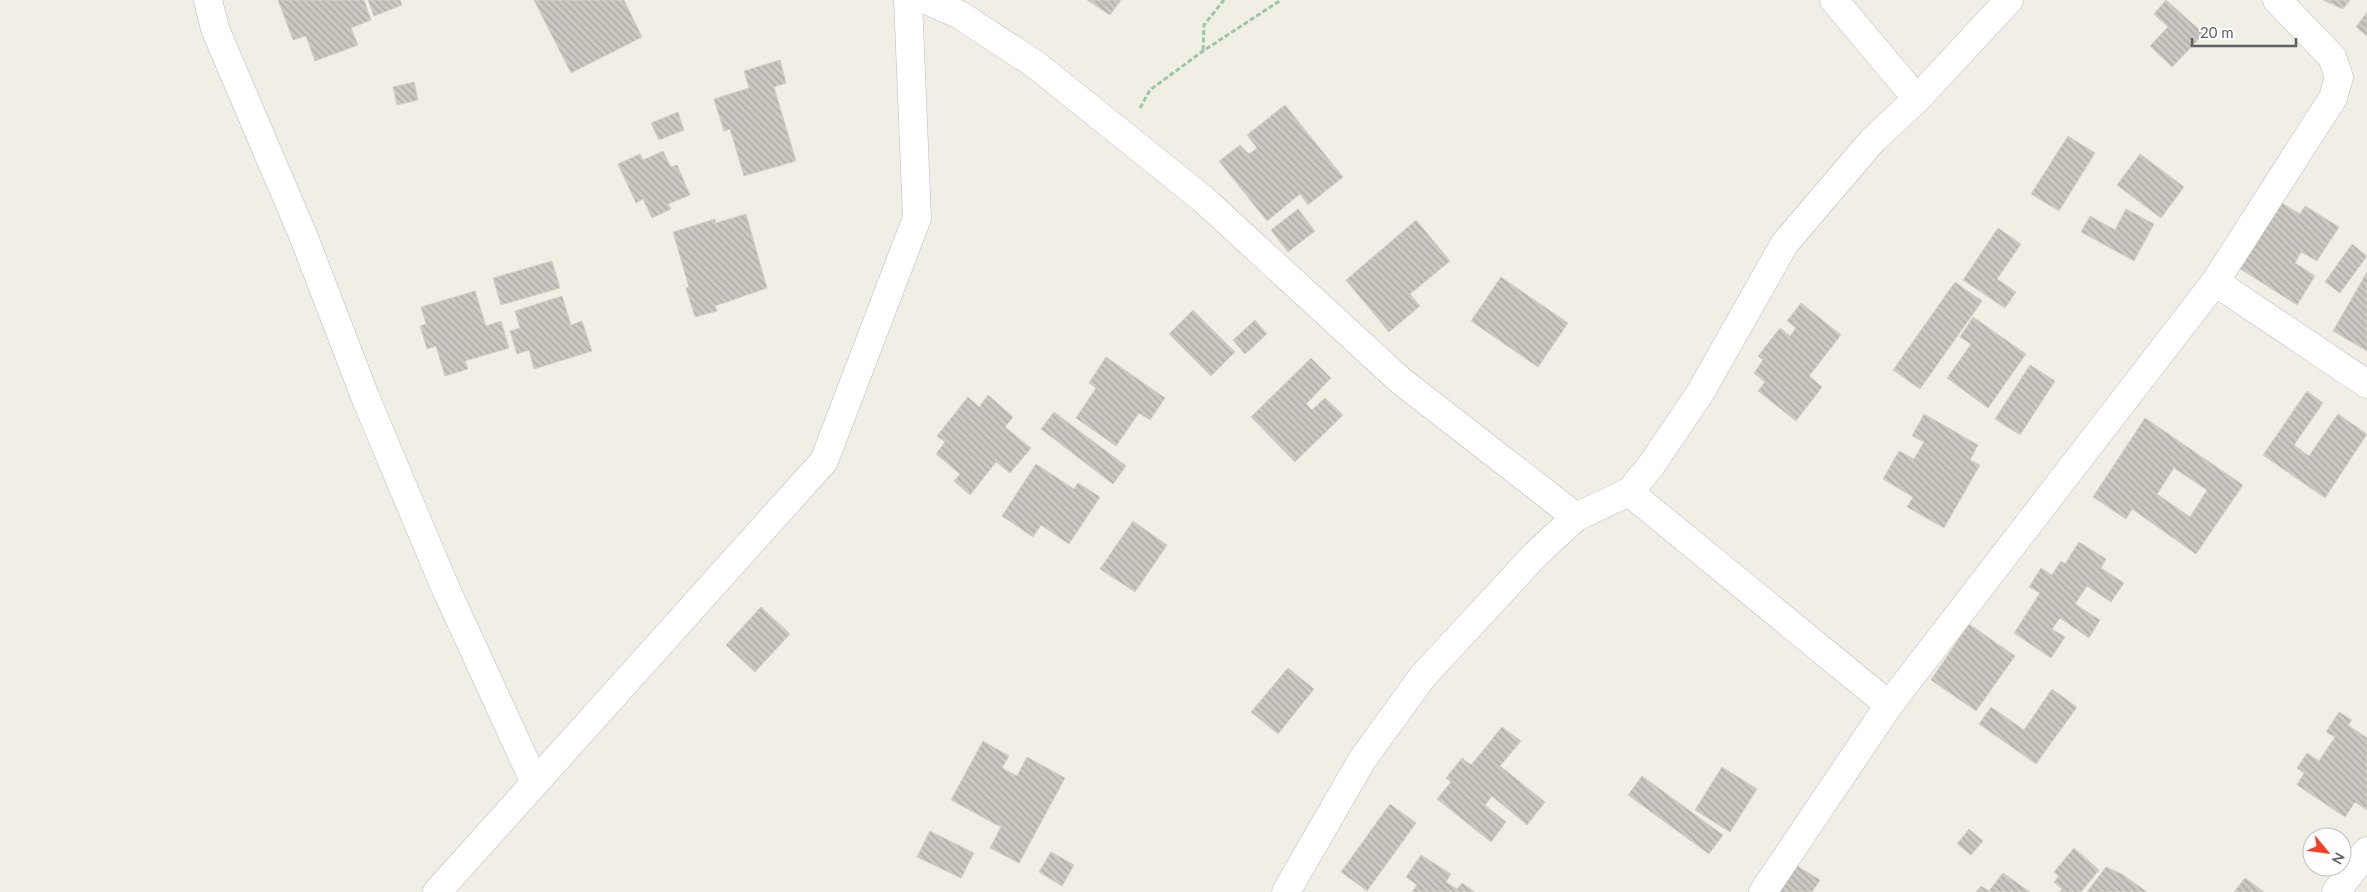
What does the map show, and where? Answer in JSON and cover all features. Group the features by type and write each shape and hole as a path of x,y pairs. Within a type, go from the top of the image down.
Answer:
{"street":[{"path":"208,0 215,29 303,235 366,399 445,587 535,783"},
{"path":"437,892 824,461 917,218 908,0"},
{"path":"926,0 960,15 1036,66 1203,199 1401,381 1576,517"},
{"path":"1834,0 1917,99"},
{"path":"1286,892 1362,760 1423,676 1536,554 1576,517 1629,492 1650,467 1700,393 1785,243 1872,141 1917,99 2009,0"},
{"path":"1763,892 1889,705 2215,282 2333,98 2339,77 2332,57 2277,0"},
{"path":"2215,282 2367,384"},
{"path":"1629,492 1889,705"},
{"path":"2336,892 2367,851"}],"path":[{"path":"1203,51 1204,25 1224,0"},
{"path":"1124,136 1150,90 1203,51 1281,0"}],"building":[{"path":"278,0 364,0 371,20 351,28 358,45 315,61 306,36 293,40"},
{"path":"368,0 400,0 402,5 374,16"},
{"path":"534,0 624,0 642,37 571,73"},
{"path":"1087,0 1121,0 1110,15"},
{"path":"2166,0 2204,34 2172,67 2150,46 2168,27 2154,14"},
{"path":"2323,0 2350,0 2343,9"},
{"path":"2367,12 2367,36 2356,27"},
{"path":"780,60 786,83 774,87 796,161 744,176 730,129 724,131 714,99 749,88 744,71"},
{"path":"414,82 418,100 397,105 393,87"},
{"path":"1285,105 1343,177 1308,205 1300,194 1267,221 1219,161 1240,145 1249,154 1257,148 1247,135"},
{"path":"678,112 684,130 659,140 651,123"},
{"path":"2068,136 2095,153 2059,211 2031,194"},
{"path":"663,151 671,167 677,165 690,195 668,204 671,209 652,218 643,199 636,203 618,164 640,154 643,160"},
{"path":"2140,154 2184,187 2161,218 2117,185"},
{"path":"2280,202 2300,214 2305,206 2339,227 2317,261 2301,252 2295,263 2315,276 2297,305 2239,268"},
{"path":"1298,209 1315,231 1288,252 1271,230"},
{"path":"2126,209 2154,224 2134,261 2081,232 2090,216 2115,230"},
{"path":"746,214 767,288 715,306 717,311 695,317 686,288 689,287 673,232 715,219 716,223"},
{"path":"1416,220 1450,261 1410,294 1420,306 1389,332 1346,280"},
{"path":"1998,228 2021,244 1997,279 2016,292 2005,308 1963,280"},
{"path":"2352,244 2367,256 2340,293 2325,282"},
{"path":"552,261 560,288 501,305 493,278"},
{"path":"2367,272 2367,351 2333,331"},
{"path":"1501,277 1568,323 1538,367 1471,321"},
{"path":"1955,282 1982,301 1920,389 1893,370"},
{"path":"475,291 486,326 501,321 509,348 465,361 468,369 445,376 436,346 427,349 420,326 426,324 421,307"},
{"path":"562,296 571,325 582,321 592,351 534,369 529,350 517,354 510,331 520,328 515,311"},
{"path":"1801,303 1841,335 1809,376 1822,387 1796,421 1758,391 1765,382 1754,373 1763,360 1758,356 1780,328 1790,336 1796,328 1787,321"},
{"path":"1193,310 1235,352 1211,376 1169,334"},
{"path":"1973,317 2026,354 1988,408 1947,378 1971,344 1960,337"},
{"path":"1255,320 1267,334 1245,354 1233,340"},
{"path":"1106,357 1165,398 1150,420 1139,413 1116,446 1076,418 1096,388 1089,383"},
{"path":"1311,358 1331,378 1306,404 1312,410 1325,398 1343,415 1295,462 1251,417"},
{"path":"2030,365 2055,381 2020,435 1995,419"},
{"path":"2307,391 2323,403 2294,445 2309,456 2338,414 2367,434 2325,498 2263,455"},
{"path":"988,395 1013,417 1005,427 1031,448 1010,473 996,462 970,495 954,481 960,474 936,454 945,442 937,436 968,397 979,407"},
{"path":"1054,412 1126,466 1113,484 1041,429"},
{"path":"1924,414 1978,445 1970,460 1980,465 1944,528 1907,507 1913,497 1883,479 1899,451 1914,459 1924,442 1912,436"},
{"path":"2145,418 2243,485 2196,554 2132,509 2126,519 2093,497","holes":["2174,468 2207,490 2190,517 2157,494"]},
{"path":"1036,464 1074,489 1078,483 1100,497 1069,544 1041,525 1033,537 1002,516"},
{"path":"1133,521 1167,545 1135,592 1100,569"},
{"path":"2079,542 2106,559 2101,568 2124,583 2111,602 2087,586 2075,604 2100,620 2089,638 2060,618 2052,629 2065,637 2051,658 2014,633 2040,593 2029,587 2041,568 2052,575 2061,561 2065,564"},
{"path":"761,607 790,634 755,672 726,645"},
{"path":"1969,624 2015,656 1976,711 1931,680"},
{"path":"1288,668 1314,689 1278,734 1251,712"},
{"path":"2052,689 2077,707 2036,764 1979,724 1991,707 2024,730"},
{"path":"2339,712 2352,720 2348,725 2367,738 2367,810 2355,802 2345,817 2297,785 2304,773 2297,768 2307,753 2319,761 2335,737 2326,732"},
{"path":"1502,727 1521,741 1500,766 1545,802 1527,825 1492,796 1485,805 1506,822 1491,842 1437,799 1451,782 1446,778 1462,758 1471,765"},
{"path":"983,741 1009,756 1002,768 1017,776 1027,757 1065,778 1019,863 990,848 1001,827 951,800"},
{"path":"1722,767 1757,789 1730,832 1695,810"},
{"path":"1642,776 1723,835 1709,854 1628,795"},
{"path":"1390,804 1416,823 1367,891 1341,872"},
{"path":"1969,829 1983,841 1971,855 1957,844"},
{"path":"930,831 974,853 961,878 917,857"},
{"path":"2074,848 2099,870 2081,892 2060,892 2062,889 2054,882 2059,876 2054,872"},
{"path":"1051,852 1074,865 1062,886 1039,872"},
{"path":"1421,855 1451,874 1446,882 1457,889 1462,883 1475,892 1412,892 1417,885 1406,877"},
{"path":"1791,862 1820,880 1812,892 1772,892"},
{"path":"2106,867 2122,874 2147,892 2087,892"},
{"path":"2003,873 2030,892 1976,892 1981,886 1989,891"},
{"path":"2245,878 2264,892 2234,892"}]}
